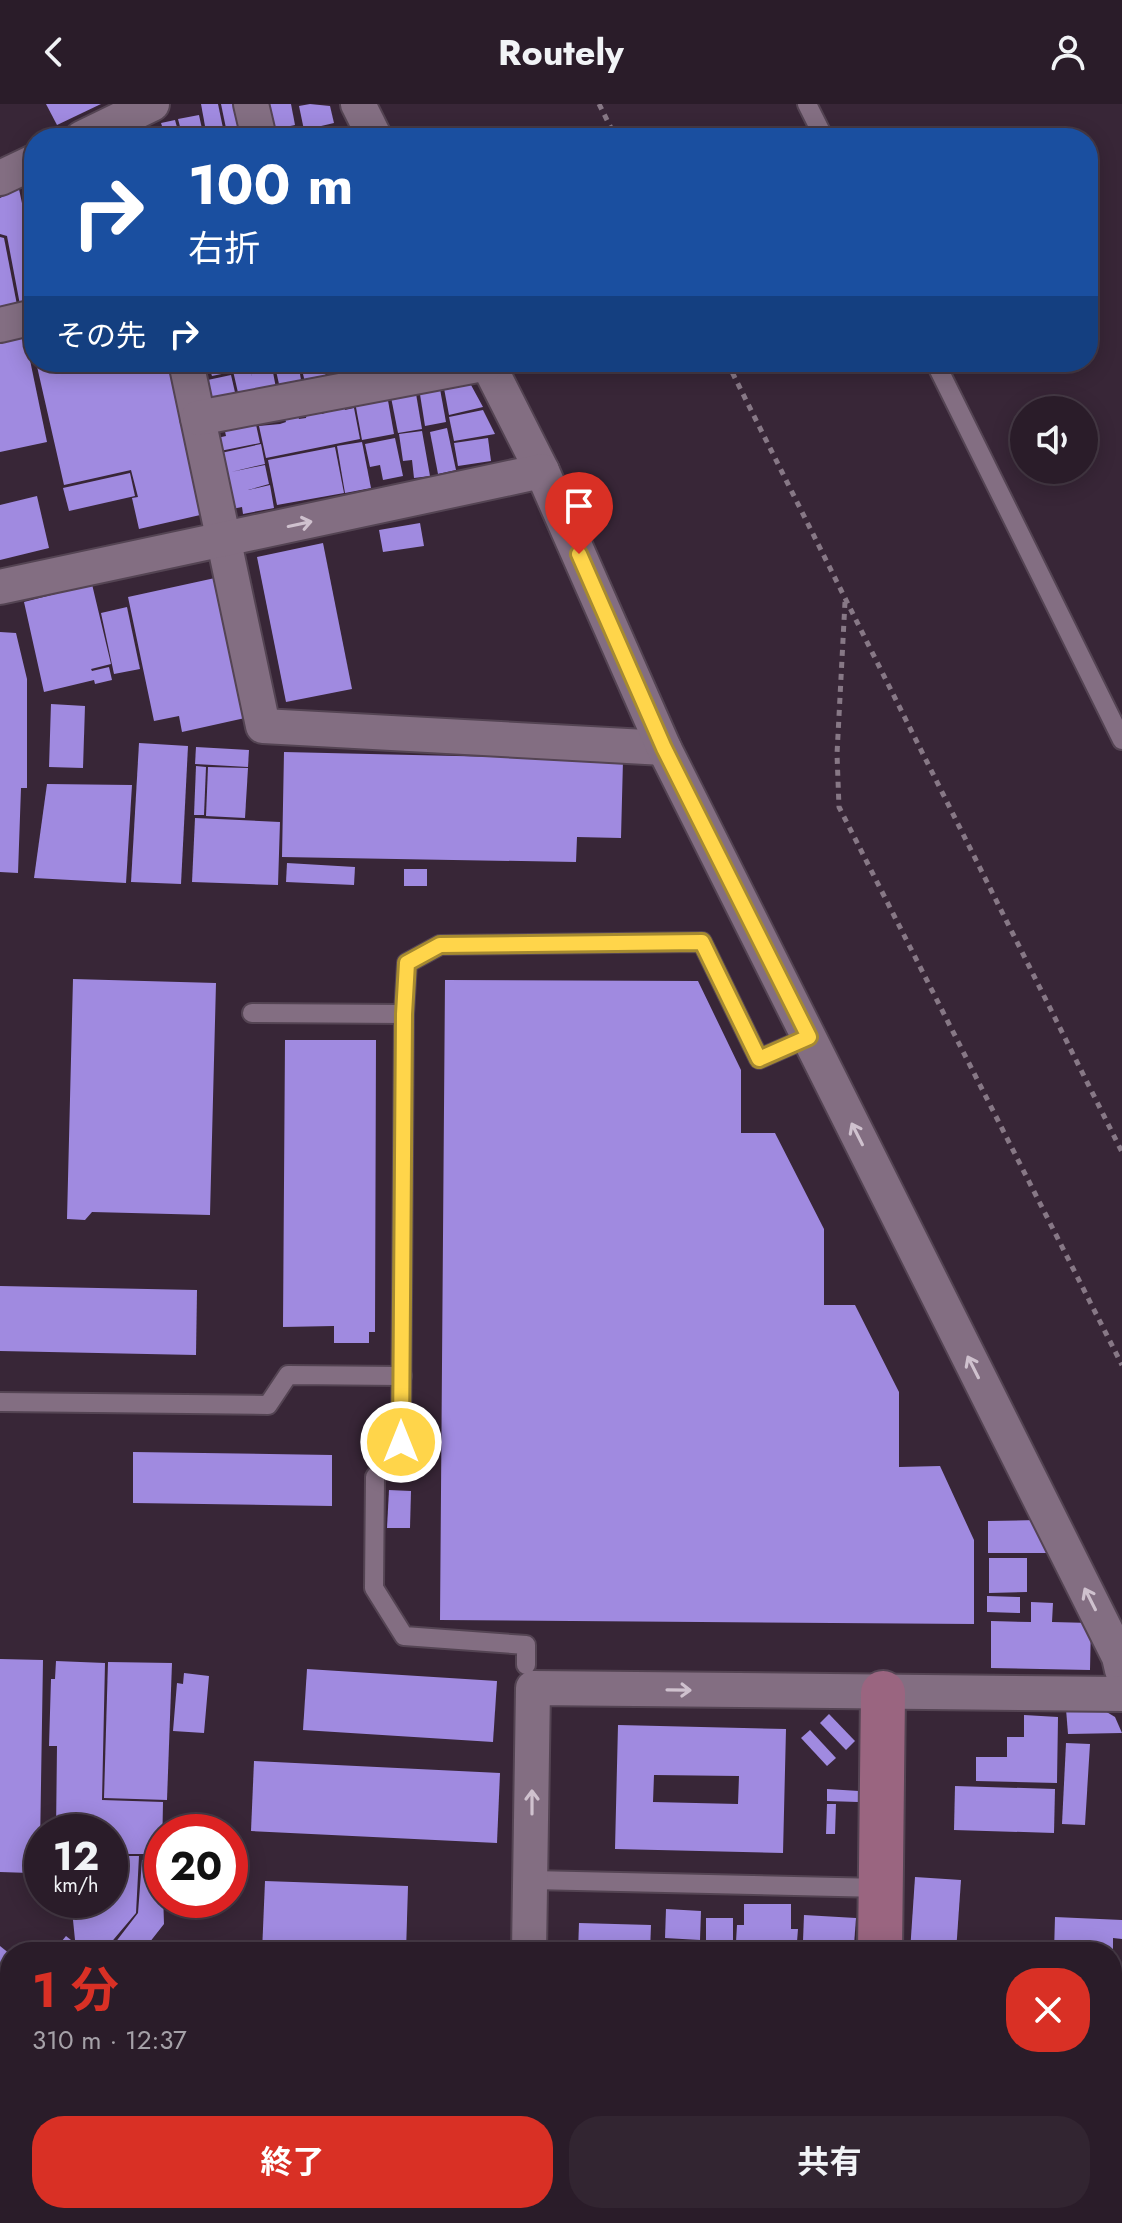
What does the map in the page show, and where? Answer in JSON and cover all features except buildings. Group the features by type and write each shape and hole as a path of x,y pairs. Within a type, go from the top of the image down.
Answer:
{"street":[{"path":"251,104 257,128"},
{"path":"358,104 370,128"},
{"path":"111,128 137,119"},
{"path":"0,178 24,167"},
{"path":"0,325 24,319"},
{"path":"188,372 263,726 664,748"},
{"path":"198,418 435,372"},
{"path":"492,372 542,471 664,748 1119,1657 1122,1670"},
{"path":"0,587 542,471"},
{"path":"529,1942 533,1688 1122,1694"},
{"path":"880,1942 883,1693"}],"lane":[{"path":"807,104 819,128"},
{"path":"940,372 1122,740"},
{"path":"526,1665 526,1645 404,1636 374,1588 375,1477 401,1442 407,963 440,945 702,942 759,1059 809,1037"},
{"path":"252,1013 404,1014"},
{"path":"0,1402 268,1405 288,1375 402,1376"},
{"path":"532,1880 881,1888"}],"path":[{"path":"599,104 611,128"},
{"path":"732,372 1122,1152"},
{"path":"846,601 837,739 839,807 1122,1365"}],"route":[{"path":"401,1442 407,963 440,945 702,942 759,1059 809,1037 664,748 579,554"}]}
